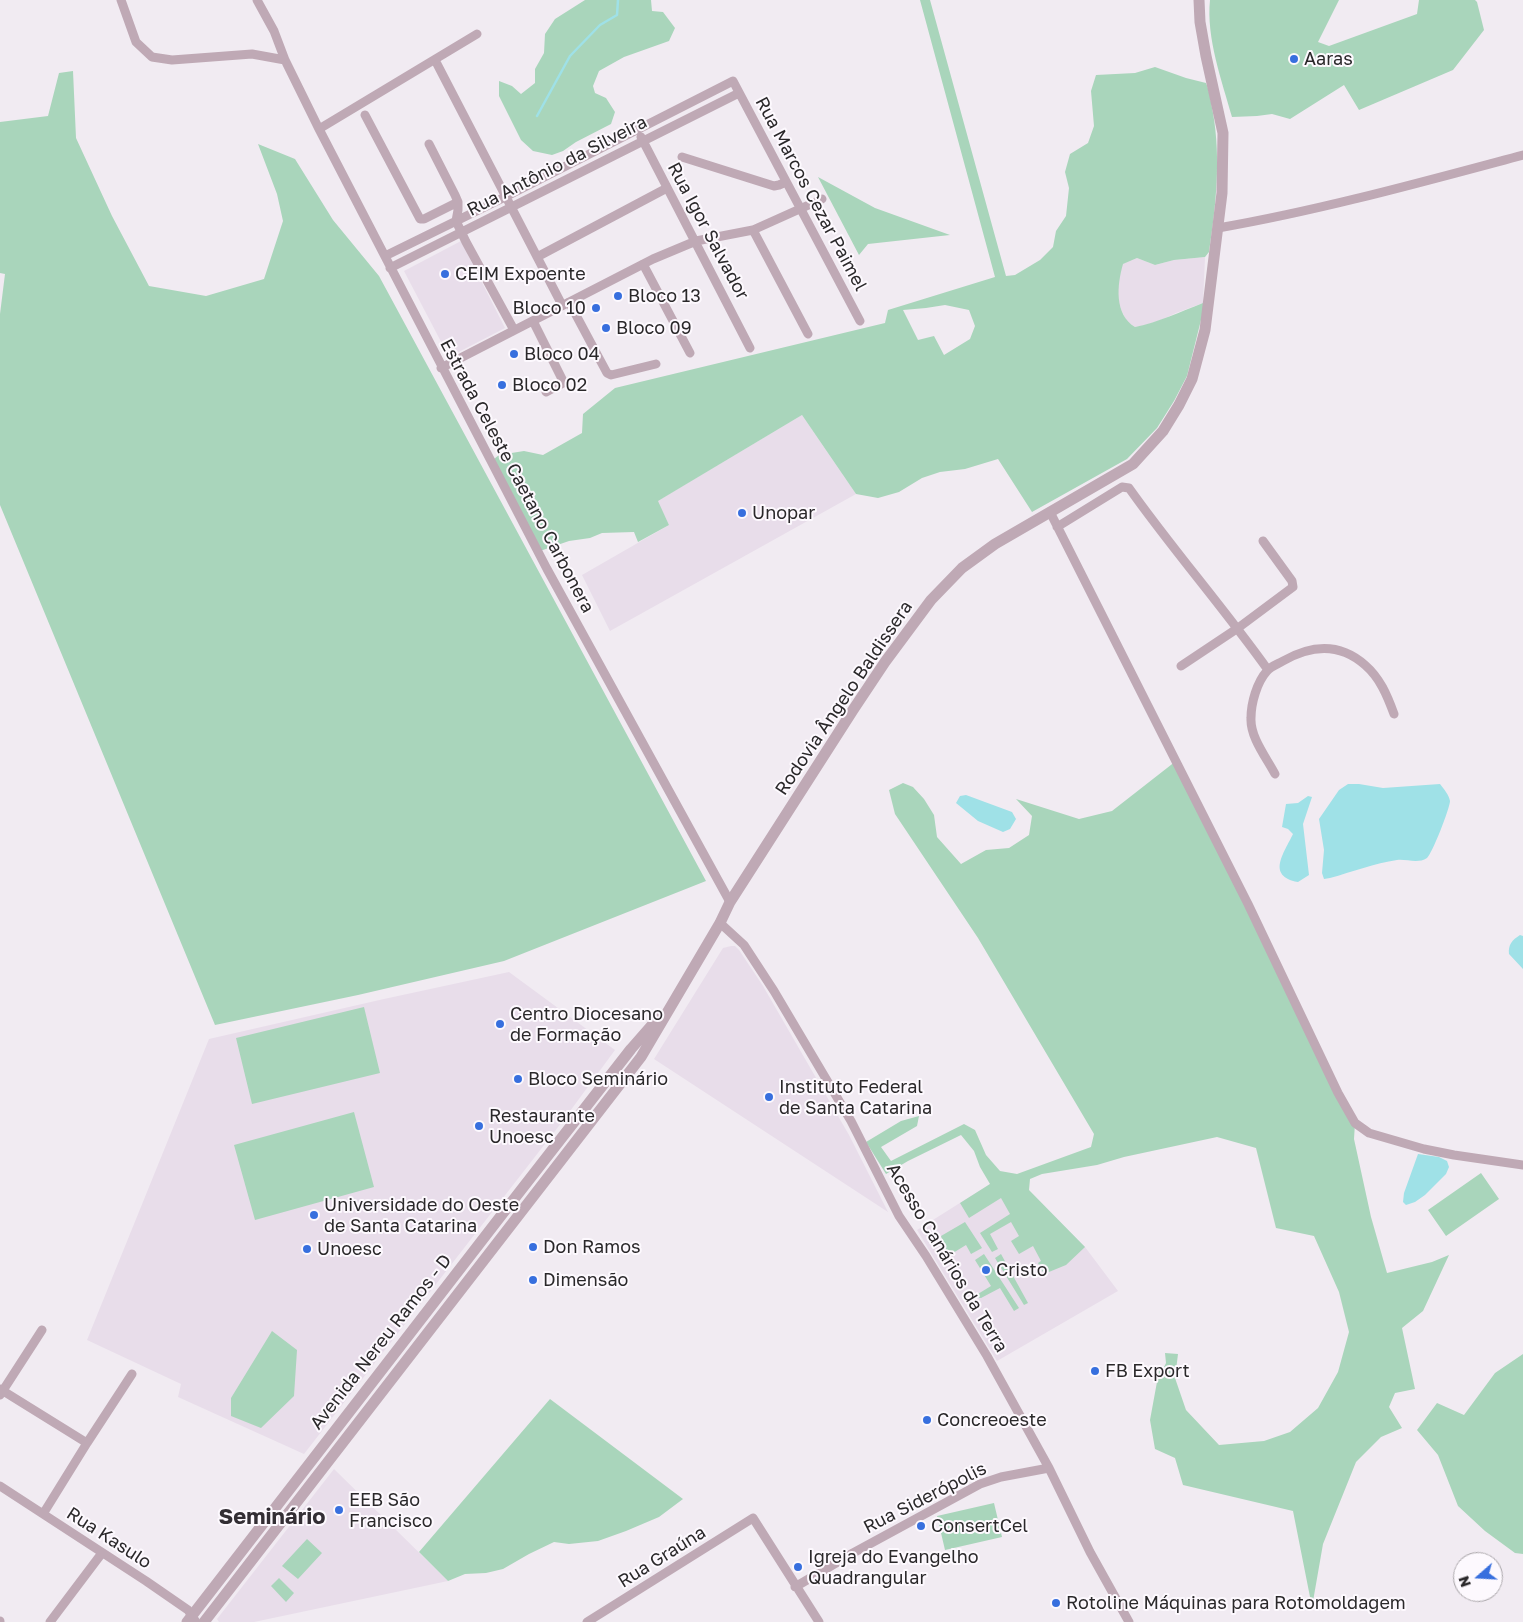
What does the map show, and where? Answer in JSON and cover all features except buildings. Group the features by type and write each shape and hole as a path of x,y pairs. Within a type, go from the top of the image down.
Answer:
{"street":[{"path":"121,0 136,42 152,57 172,60 252,54 285,60"},
{"name":"Estrada Celeste Caetano Carbonera","path":"257,0 274,31 285,60 319,129 390,268 577,626 730,902"},
{"name":"Rodovia Ângelo Baldissera","path":"730,902 853,710 885,662 931,600 968,563 995,544 1133,464 1162,431 1179,404 1192,378 1205,330 1222,194 1222,133 1200,22 1199,0"},
{"path":"319,129 477,34"},
{"path":"435,60 537,257 607,373 611,375 656,364"},
{"name":"Rua Antônio da Silveira","path":"385,256 733,82"},
{"name":"Rua Marcos Cezar Paimel","path":"733,82 860,321"},
{"name":"Rua Antônio da Silveira","path":"390,268 739,93"},
{"path":"366,115 420,219 424,219 458,202"},
{"name":"Rua Igor Salvador","path":"637,130 750,348"},
{"path":"429,144 458,202 456,221 514,330"},
{"path":"1218,228 1387,192 1523,155"},
{"path":"682,156 774,186 786,182"},
{"path":"537,257 667,188"},
{"path":"442,368 643,264 696,242 753,230 822,200"},
{"path":"753,230 808,334"},
{"path":"643,264 690,353"},
{"path":"533,321 563,381 563,383 546,392"},
{"path":"1057,527 1122,487 1129,488 1238,628 1268,670"},
{"path":"1050,512 1248,904 1338,1093 1356,1123 1369,1133 1424,1149 1470,1158 1523,1165"},
{"path":"1180,666 1238,628 1293,587 1292,581 1263,541"},
{"path":"1275,774 1255,736 1250,719 1253,701 1260,681 1268,670 1298,652 1317,648 1335,649 1364,664 1376,676 1385,690 1394,714"},
{"name":"Avenida Nereu Ramos - D","path":"204,1622 641,1057 720,923 730,902"},
{"name":"Acesso Canários da Terra","path":"720,923 744,945 774,991 851,1121 899,1216 935,1270 987,1356 1049,1468 1090,1552 1129,1622"},
{"name":"Avenida Nereu Ramos - D","path":"192,1620 415,1327 631,1049 680,992"},
{"path":"415,1327 426,1335"},
{"path":"42,1330 1,1392 87,1443"},
{"path":"43,1514 132,1374"},
{"name":"Rua Siderópolis","path":"795,1587 980,1484 1001,1477 1049,1468"},
{"name":"Rua Kasulo","path":"0,1486 174,1600 188,1610 192,1620"},
{"name":"Rua Graúna","path":"587,1622 753,1518 795,1587"},
{"path":"50,1622 102,1553"},
{"path":"795,1587 819,1622"}],"shaded area":[{"path":"461,241 505,328 449,357 404,271"},
{"path":"1205,257 1203,303 1146,325 1135,327 1127,322 1117,296 1122,264 1137,258 1155,265 1174,260"},
{"name":"Unopar","path":"802,415 856,494 610,631 582,575 669,525 657,501"},
{"name":"Instituto Federal de Santa Catarina","path":"735,946 739,950 763,986 849,1135 888,1212 654,1059 723,948"},
{"name":"Universidade do Oeste de Santa Catarina","path":"509,972 615,1050 562,1122 304,1454 178,1397 181,1384 87,1340 209,1039"},
{"path":"990,1184 1028,1190 1085,1247 1118,1291 997,1361 917,1230"},
{"name":"EEB São Francisco","path":"334,1469 448,1581 254,1622 219,1622 217,1619"}],"green space":[{"path":"585,0 651,0 652,11 663,12 675,28 669,41 624,57 599,71 593,86 595,93 606,98 615,112 611,124 563,151 552,155 533,151 521,140 499,96 499,81 512,86 521,94 535,83 535,69 544,53 545,34 555,19"},
{"path":"920,0 930,0 1006,276 1015,275 1040,260 1053,247 1056,231 1066,216 1069,188 1065,172 1070,154 1088,143 1094,126 1091,91 1096,75 1135,73 1155,67 1206,83 1217,148 1214,217 1209,252 1205,257 1174,260 1155,265 1137,258 1123,264 1119,281 1120,307 1123,315 1135,327 1161,320 1203,303 1203,312 1187,376 1157,428 1127,459 1032,512 998,459 965,469 940,472 922,478 899,492 878,498 856,494 802,415 658,501 669,525 638,542 634,532 602,533 590,538 569,541 540,551 494,459 499,455 524,451 543,455 582,433 583,414 615,388 885,323 888,310 995,277","holes":["945,305 969,310 975,326 970,339 944,355 934,336 918,340 903,310"]},
{"path":"1210,0 1339,0 1318,42 1329,46 1417,14 1419,0 1475,0 1484,30 1453,70 1359,110 1344,85 1290,119 1272,114 1232,117 1210,29"},
{"path":"73,71 76,138 112,216 149,286 206,296 264,279 283,221 277,194 258,144 295,159 333,220 379,276 706,881 504,961 358,995 215,1025 0,505 0,314 5,274 0,273 0,122 48,116 59,73"},
{"path":"818,177 875,208 950,235 868,244 859,255"},
{"path":"1176,761 1355,1123 1354,1139 1371,1217 1387,1273 1432,1262 1449,1255 1423,1311 1402,1328 1415,1389 1395,1393 1389,1407 1402,1428 1381,1437 1356,1462 1323,1544 1312,1607 1293,1511 1183,1485 1175,1458 1155,1449 1150,1420 1159,1371 1163,1369 1166,1363 1165,1353 1178,1354 1175,1378 1186,1410 1219,1445 1264,1441 1290,1432 1318,1408 1338,1372 1349,1332 1339,1292 1314,1236 1276,1228 1256,1148 1217,1137 1124,1157 1097,1165 1042,1174 1030,1179 1029,1190 1085,1247 1066,1265 1044,1274 1038,1263 1041,1261 1033,1246 1019,1254 1011,1241 1019,1236 1011,1222 990,1234 998,1249 992,1252 980,1233 1010,1214 1001,1198 969,1218 960,1203 990,1184 980,1167 974,1151 961,1135 886,1174 866,1142 901,1121 919,1116 917,1126 881,1147 891,1161 964,1124 975,1130 986,1155 1000,1171 1017,1174 1091,1147 1094,1134 978,938 895,814 889,790 903,783 913,787 924,799 934,815 937,837 961,864 986,850 1009,848 1029,835 1032,816 1016,799 1079,819 1112,811"},
{"path":"364,1007 380,1073 252,1104 236,1038"},
{"path":"354,1112 374,1187 255,1220 234,1145"},
{"path":"1481,1173 1499,1199 1446,1236 1428,1210"},
{"path":"965,1222 982,1248 971,1254 966,1245 948,1256 941,1236"},
{"path":"984,1254 1019,1308 1014,1311 1000,1288 981,1298 973,1297 991,1286 975,1260"},
{"path":"1001,1254 1028,1303 1024,1305 995,1258"},
{"path":"272,1331 297,1350 294,1396 261,1428 231,1416 231,1398"},
{"path":"1523,1354 1523,1554 1515,1553 1485,1531 1458,1506 1438,1455 1417,1430 1437,1403 1464,1415 1495,1373"},
{"path":"550,1399 683,1499 659,1517 598,1541 569,1544 554,1542 503,1569 486,1573 465,1574 448,1581 419,1552"},
{"path":"994,1503 1002,1537 945,1550 937,1516"},
{"path":"307,1539 322,1553 298,1579 282,1566"},
{"path":"279,1578 294,1593 286,1602 271,1586"}],"water":[{"path":"1348,784 1383,788 1440,784 1450,801 1440,831 1427,858 1420,861 1389,861 1324,879 1322,873 1324,850 1319,819 1339,790"},
{"path":"966,795 1012,812 1016,819 1010,829 1003,832 978,821 956,803 960,796"},
{"path":"1308,796 1312,797 1303,824 1309,875 1298,882 1282,875 1280,869 1282,856 1293,834 1288,829 1282,827 1286,804 1298,803"},
{"path":"1520,935 1523,936 1523,969 1509,954 1511,943"},
{"path":"1418,1154 1439,1157 1447,1161 1449,1167 1446,1174 1425,1195 1415,1202 1406,1205 1403,1202 1404,1193"}],"waterway":[{"path":"537,116 570,56 600,25 617,15 618,0"}],"place":[{"name":"Aaras","path":"1294,59"},
{"name":"CEIM Expoente","path":"445,274"},
{"name":"Bloco 13","path":"618,296"},
{"name":"Bloco 10","path":"596,308"},
{"name":"Bloco 09","path":"606,328"},
{"name":"Bloco 04","path":"514,354"},
{"name":"Bloco 02","path":"502,385"},
{"name":"Unopar","path":"742,513"},
{"name":"Centro Diocesano de Formação","path":"500,1024"},
{"name":"Bloco Seminário","path":"518,1079"},
{"name":"Instituto Federal de Santa Catarina","path":"769,1097"},
{"name":"Restaurante Unoesc","path":"479,1126"},
{"name":"Universidade do Oeste de Santa Catarina","path":"314,1215"},
{"name":"Don Ramos","path":"533,1247"},
{"name":"Unoesc","path":"307,1249"},
{"name":"Cristo","path":"986,1270"},
{"name":"Dimensão","path":"533,1280"},
{"name":"FB Export","path":"1095,1371"},
{"name":"Concreoeste","path":"927,1420"},
{"name":"EEB São Francisco","path":"339,1510"},
{"name":"ConsertCel","path":"921,1526"},
{"name":"Igreja do Evangelho Quadrangular","path":"798,1567"},
{"name":"Rotoline Máquinas para Rotomoldagem","path":"1056,1603"}],"district":[{"name":"Seminário","path":"272,1517"}]}
